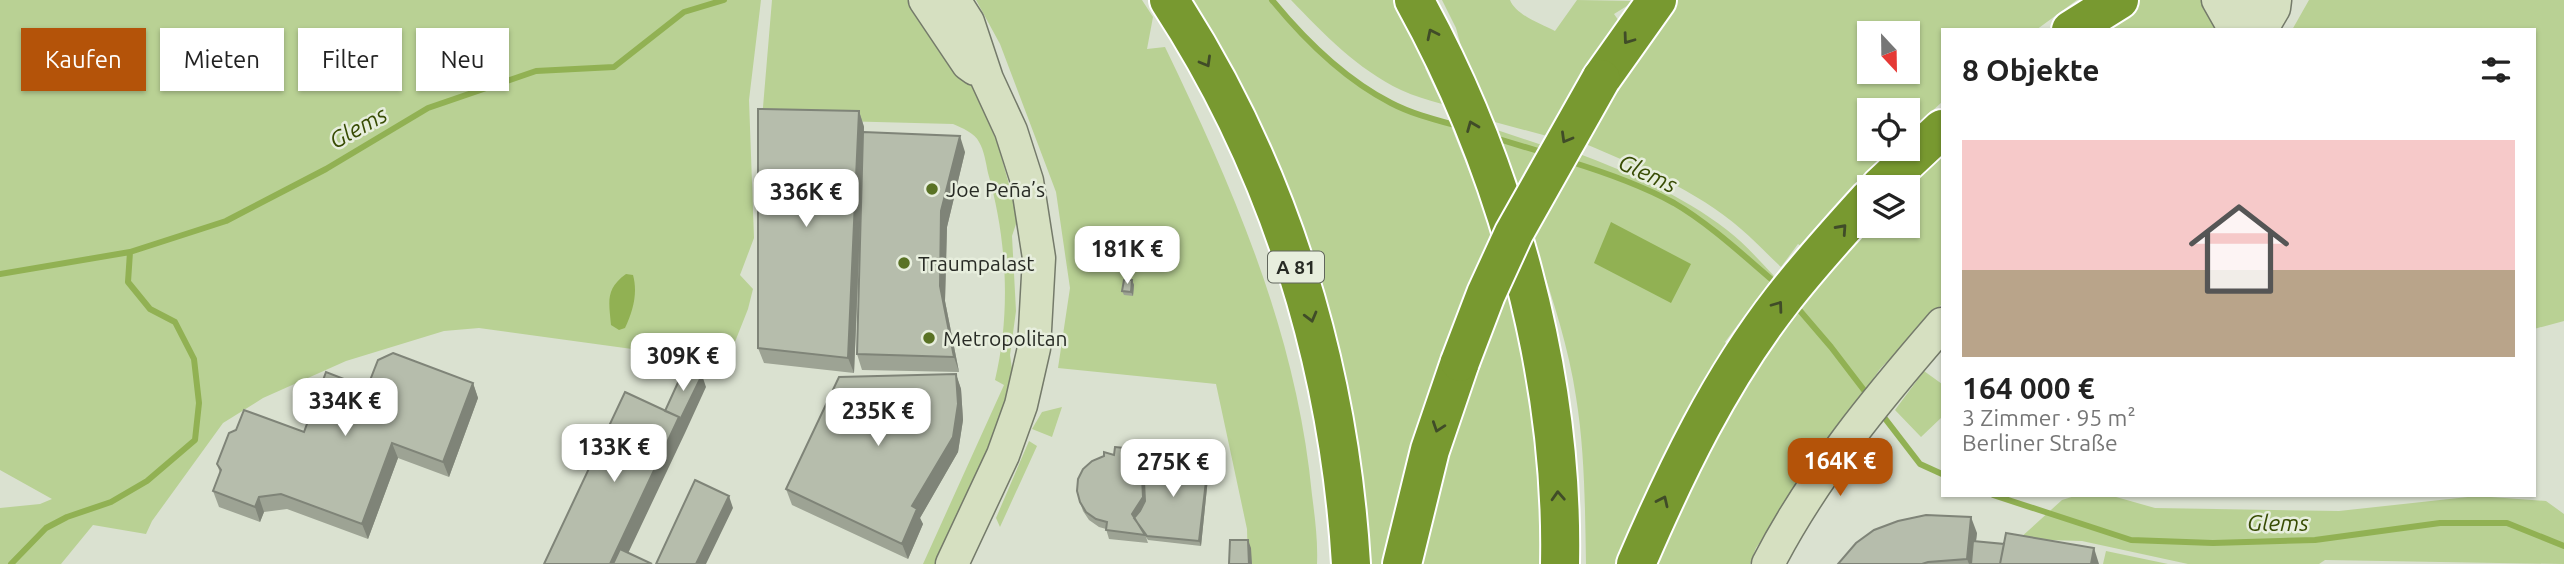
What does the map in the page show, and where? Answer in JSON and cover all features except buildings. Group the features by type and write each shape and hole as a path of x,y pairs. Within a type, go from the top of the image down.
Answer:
{"highway":[{"path":"1414,0 1449,69 1495,183 1524,279 1544,361 1556,458 1560,564"},
{"path":"1402,564 1430,450 1486,294 1514,233 1601,79 1657,0"},
{"path":"2074,28 2119,0"},
{"name":"A 81","path":"1170,2 1219,85 1256,162 1280,220 1310,313 1334,416 1342,465 1351,564"},
{"path":"1893,175 1941,130"},
{"path":"1636,564 1694,437 1744,354 1815,259 1857,212"}],"main road":[{"path":"925,0 968,64 987,79"},
{"path":"953,564 1014,428 1034,348 1039,258 1027,181 1012,131 987,79 968,22 954,0"},
{"path":"2218,0 2234,28"},
{"path":"2236,28 2251,0"},
{"path":"2262,28 2274,8 2274,0"},
{"path":"1768,564 1781,539 1855,429 1941,325"}],"shaded area":[{"path":"0,0 761,0 749,100 754,238 740,275 753,289 727,362 479,328 444,331 346,361 263,398 223,423 152,521 146,534 93,525 61,564 0,564 0,508 40,504 52,499 0,470"},
{"path":"772,0 915,0 963,68 998,145 1017,221 1012,236 1016,311 1010,355 1014,383 1004,418 937,564 923,564 1004,385 995,380 1005,302 1003,250 984,153 975,136 953,124 762,119"},
{"path":"976,0 1142,0 1153,17 1147,49 1165,47 1191,101 1238,209 1277,321 1304,436 1315,521 1317,564 1248,564 1247,529 1216,384 1058,368 1070,288 1056,192 1000,44"},
{"path":"1187,0 1270,0 1309,43 1350,78 1397,105 1451,126 1493,231 1389,564 1366,564 1362,504"},
{"path":"1291,0 1395,0 1442,104 1401,90 1370,72 1329,38"},
{"path":"1442,0 1510,0 1523,15 1555,31 1577,0 1635,1 1614,14 1621,24 1547,136 1491,121 1463,53 1456,28"},
{"path":"1674,0 2077,0 2039,28 1941,28 1941,103 1920,122 1920,98 1857,98 1857,161 1879,161 1865,175 1857,175 1857,183 1801,246 1798,244 1781,267 1724,215 1686,191 1583,143"},
{"path":"2134,0 2209,0 2222,28 2089,28"},
{"path":"2309,0 2564,0 2564,321 2536,328 2536,28 2293,28"},
{"path":"1494,129 1542,145 1518,189"},
{"path":"1941,142 1941,305 1880,369 1756,548 1750,564 1652,564 1753,359 1859,238 1920,238 1920,175 1917,175"},
{"path":"1577,153 1635,177 1710,217 1733,235 1774,276 1725,342 1727,344 1711,368 1647,500 1620,564 1586,564 1583,460 1573,376 1532,236"},
{"path":"1611,222 1691,264 1671,303 1594,263"},
{"path":"626,274 633,275 635,295 625,328 619,330 611,325 610,297 615,285"},
{"path":"1507,289 1528,391 1538,495 1541,564 1420,564 1464,392"},
{"path":"1924,371 1941,383 1941,418 1921,437 1895,410"},
{"path":"1062,407 1052,437 1032,429 1042,412"},
{"path":"1029,441 1037,446 1000,527 996,518"},
{"path":"2072,497 2116,497 2155,508 2339,511 2468,497 2546,501 2564,514 2564,564 2325,560 2319,564 2188,564 2082,541 2019,539 2062,500"},
{"path":"2106,551 2168,564 2103,564"}],"waterway":[{"name":"Glems","path":"0,274 130,252 226,221 326,169 428,108 536,71 614,67 684,12 724,0"},
{"name":"Glems","path":"1272,0 1312,44 1342,71 1374,94 1399,107 1458,126"},
{"name":"Glems","path":"1492,137 1545,153"},
{"name":"Glems","path":"1568,161 1622,179 1674,203 1714,231 1777,284"},
{"path":"11,564 46,528 67,517 111,502 147,481 195,440 199,403 194,359 175,322 150,309 128,282 130,252"},
{"name":"Glems","path":"1795,305 1870,398"},
{"name":"Glems","path":"1880,412 1920,464 1941,474"},
{"name":"Glems","path":"1999,497 2131,540 2213,543 2315,540 2440,523 2507,523 2564,546"}],"place":[{"name":"Joe Peña’s","path":"932,189"},
{"name":"Traumpalast","path":"904,263"},
{"name":"Metropolitan","path":"929,338"}]}
